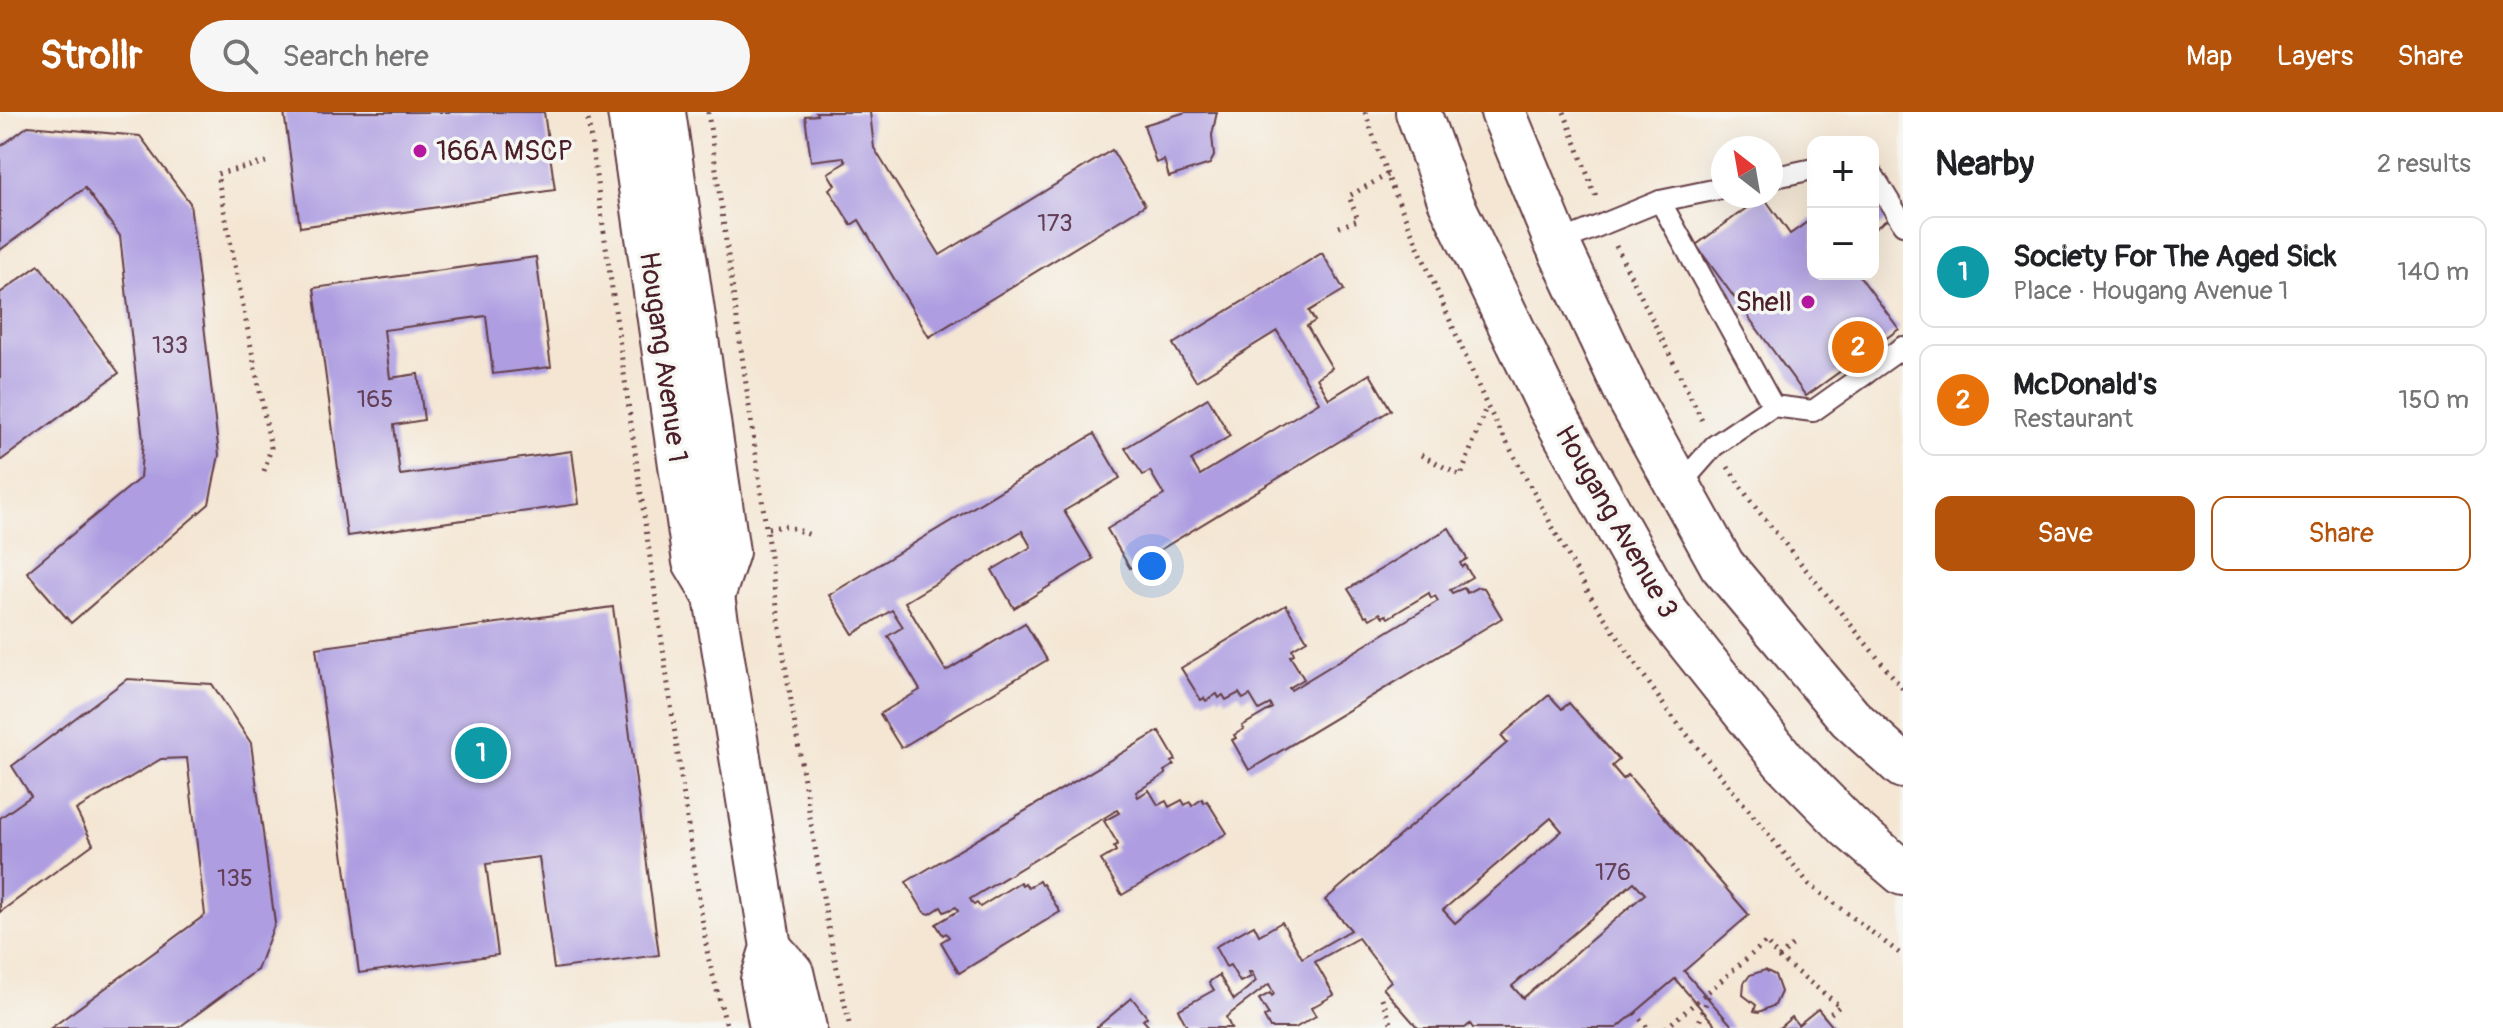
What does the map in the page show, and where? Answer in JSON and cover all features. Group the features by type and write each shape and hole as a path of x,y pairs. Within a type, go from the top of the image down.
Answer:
{"highway":[{"name":"Hougang Avenue 3","path":"1418,112 1450,200 1549,405 1666,613 1784,761 1849,827 1903,873"},
{"path":"1503,112 1557,243 1630,399 1722,565 1850,718 1903,766"}],"street":[{"name":"Hougang Avenue 1","path":"628,112 693,562 714,597 771,947 761,980 770,1028"},
{"name":"Hougang Avenue 1","path":"665,112 729,552 714,597"},
{"name":"Hougang Avenue 1","path":"771,947 793,972 806,1028"}],"lane":[{"path":"1783,175 1807,170"},
{"path":"1879,185 1903,224"},
{"path":"1557,243 1660,201 1711,190"},
{"path":"1660,201 1773,406"},
{"path":"1678,487 1714,446 1773,406 1813,411 1903,347"}],"path":[{"path":"587,112 708,957 727,1028"},
{"path":"708,112 785,664 828,927 850,1028"},
{"path":"264,471 271,448 217,174 266,162"},
{"path":"1339,227 1358,220 1349,196 1387,175"},
{"path":"1421,455 1461,476 1487,406"},
{"path":"768,528 787,526 813,536"},
{"path":"1666,1028 1766,942 1779,958 1840,1006 1825,1018"},
{"path":"1779,958 1795,943"},
{"path":"1697,1028 1712,988"},
{"path":"1382,998 1393,1028"},
{"path":"1635,1013 1648,1028"}],"building":[{"name":"166A MSCP","path":"284,112 544,112 555,190 300,227"},
{"path":"816,112 870,112 874,148 940,255 1112,150 1145,205 929,337 859,220 851,225 829,189 835,185 828,173 846,162 843,157 811,161 805,116 817,115"},
{"path":"1186,112 1217,112 1212,135 1214,156 1210,164 1169,177 1164,160 1156,163 1144,125"},
{"path":"28,126 140,136 190,203 219,455 209,504 71,623 27,572 140,478 143,440 120,236 85,188 0,250 0,147"},
{"path":"1879,198 1892,216 1879,226"},
{"name":"Shell","path":"1747,208 1772,208 1790,234 1807,222 1807,280 1862,280 1899,329 1806,396 1696,245"},
{"path":"1322,253 1344,290 1309,311 1315,321 1307,326 1332,368 1317,378 1329,399 1370,374 1391,410 1130,568 1107,529 1164,495 1150,471 1143,475 1125,448 1208,398 1230,436 1191,460 1200,475 1319,402 1277,331 1196,381 1173,344"},
{"path":"536,257 551,367 493,374 486,316 384,330 390,378 418,374 424,420 394,425 400,475 572,451 579,504 347,536 314,288"},
{"path":"39,265 119,373 0,461 0,293"},
{"path":"1094,434 1120,478 1064,511 1093,559 1014,608 992,570 1031,547 1022,531 905,602 946,671 1025,623 1047,660 901,748 880,714 920,690 888,636 903,627 892,610 853,634 829,595"},
{"path":"1449,528 1467,559 1460,563 1462,567 1465,565 1472,577 1450,590 1452,593 1464,588 1467,593 1478,587 1484,588 1502,618 1249,770 1232,740 1244,729 1242,726 1272,708 1270,704 1259,710 1250,695 1243,699 1239,693 1226,700 1223,695 1219,698 1217,694 1206,701 1204,698 1201,700 1181,668 1286,605 1307,640 1292,649 1294,654 1290,656 1304,679 1289,688 1291,690 1438,601 1435,596 1431,598 1429,593 1388,618 1380,613 1370,619 1348,589"},
{"path":"613,607 659,955 554,969 539,857 486,864 498,955 359,973 316,648"},
{"path":"127,679 212,684 251,743 275,923 257,970 178,1028 51,1028 205,915 187,758 161,759 76,810 93,844 0,912 0,818 31,796 12,766"},
{"path":"1549,695 1562,709 1569,703 1619,760 1612,766 1623,779 1628,775 1749,915 1684,971 1734,1028 1718,1028 1675,979 1617,1028 1473,1028 1470,1024 1465,1028 1418,1028 1383,988 1391,981 1358,938 1315,962 1334,995 1311,1008 1316,1016 1295,1028 1270,1028 1264,1017 1269,1015 1259,999 1274,994 1269,984 1226,1017 1231,1028 1188,1028 1178,1010 1214,990 1209,982 1219,975 1234,1000 1256,981 1249,972 1251,977 1240,982 1230,965 1226,967 1215,947 1254,925 1259,935 1282,922 1302,958 1351,930 1325,900 1507,743 1501,736","holes":["1551,818 1562,831 1455,923 1443,910","1634,882 1645,894 1523,998 1512,986"]},
{"path":"1159,731 1176,760 1164,771 1166,774 1136,792 1138,797 1149,790 1158,805 1166,801 1169,807 1182,800 1185,805 1190,802 1192,806 1202,799 1204,803 1207,801 1227,833 1122,895 1101,860 1116,851 1114,847 1118,844 1104,821 1119,813 1117,810 970,899 980,907 1020,882 1028,888 1039,881 1060,912 959,973 941,942 949,937 946,933 943,935 936,924 958,911 956,907 944,912 941,907 930,914 924,912 906,882"},
{"path":"1765,970 1775,975 1781,992 1775,1005 1754,1011 1756,1005 1743,995 1744,983 1750,975"},
{"path":"1132,998 1147,1017 1143,1020 1150,1028 1096,1028"},
{"path":"1818,1009 1834,1028 1779,1028 1792,1017 1798,1025"}],"place":[{"name":"166A MSCP","path":"420,151"},
{"name":"Shell","path":"1808,302"},
{"name":"McDonald's","path":"1858,347"},
{"name":"Society For The Aged Sick","path":"481,753"}]}
